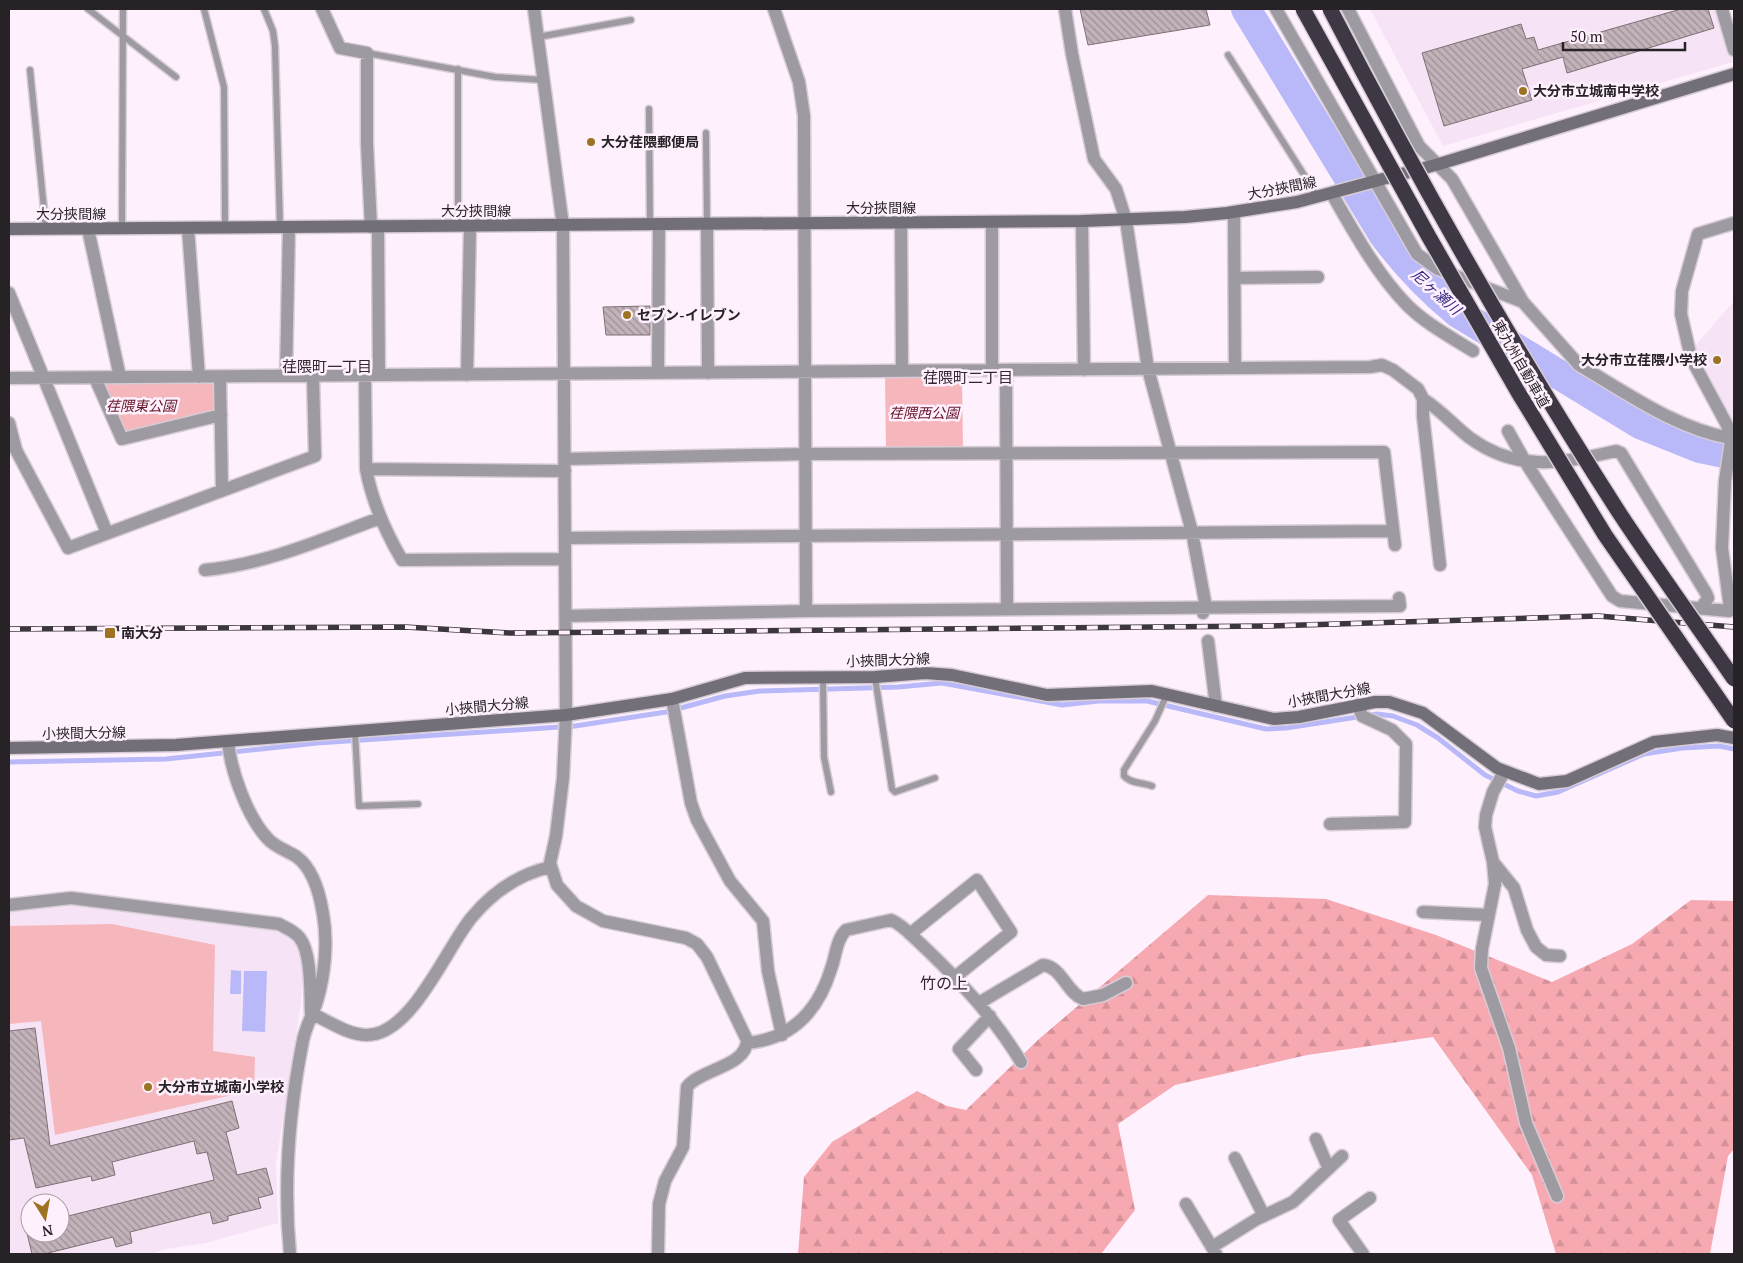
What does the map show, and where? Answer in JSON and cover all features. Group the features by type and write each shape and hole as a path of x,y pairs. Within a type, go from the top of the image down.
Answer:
{"highway":[{"name":"東九州自動車道","path":"1303,9 1429,238 1518,392 1605,535 1734,721"},
{"name":"東九州自動車道","path":"1330,9 1450,230 1538,379 1621,515 1734,679"}],"main road":[{"name":"大分挾間線","path":"9,229 1082,221 1126,220 1234,212 1332,194 1439,164 1734,74"},
{"name":"小挾間大分線","path":"9,748 119,748 228,742 566,715 672,699 745,678 875,677 937,673 1047,695 1072,696 1136,691 1167,694 1257,717 1282,719 1358,705 1389,702 1418,710 1434,719 1504,773 1539,784 1567,781 1654,742 1717,735 1734,738"}],"street":[{"path":"322,9 340,48 367,53 367,144 374,226 379,375"},
{"path":"534,9 563,226 566,715 563,778 550,867 557,885 563,893 576,906 594,918 686,938 697,944 712,964 746,1036 747,1043 745,1049 730,1063 694,1081 687,1088 683,1147 665,1182 659,1204 658,1254"},
{"path":"774,9 799,82 803,102 806,611"},
{"path":"1065,9 1072,54 1094,159 1116,189 1126,220 1148,369 1192,532 1205,610"},
{"path":"1276,9 1417,254 1438,269 1523,302"},
{"path":"1348,9 1419,146 1452,179 1523,302 1579,365 1679,422 1703,432 1730,438"},
{"path":"1722,9 1734,50"},
{"path":"1332,194 1373,262 1408,305 1433,326 1473,351"},
{"path":"1234,212 1235,368"},
{"path":"1082,221 1084,370"},
{"path":"992,222 992,370"},
{"path":"901,223 902,371"},
{"path":"1508,432 1612,596 1620,601 1728,611 1730,608 1722,548 1725,481 1730,438 1727,425 1691,358 1681,314 1682,291 1698,234 1734,223"},
{"path":"654,224 658,373"},
{"path":"707,224 708,373"},
{"path":"464,226 467,375"},
{"path":"284,227 286,376"},
{"path":"88,228 120,377"},
{"path":"188,228 199,377"},
{"path":"1235,278 1318,277"},
{"path":"9,293 108,533"},
{"path":"9,378 1084,370 1370,367 1382,365 1393,370 1418,389 1423,399 1423,416 1440,565"},
{"path":"1006,370 1007,609"},
{"path":"365,375 366,469 380,518 402,560 565,559"},
{"path":"9,423 12,452 68,548 314,456 313,376"},
{"path":"220,377 222,490"},
{"path":"95,378 122,439 221,415"},
{"path":"1423,399 1438,409 1468,437 1486,449 1526,463 1577,460 1616,451 1621,453 1706,593 1708,598 1701,608"},
{"path":"366,469 565,465 805,454 1384,452 1395,545"},
{"path":"205,570 265,560 380,518"},
{"path":"565,538 1394,530"},
{"path":"566,616 806,611 1205,610 1400,606 1399,598"},
{"path":"1208,641 1216,706"},
{"path":"672,699 691,803 697,820 730,881 763,921 768,971 782,1035"},
{"path":"1330,824 1405,822 1406,744 1392,730 1362,716 1358,705"},
{"path":"228,742 239,787 264,834 269,840 299,858 313,879 319,894 323,915 324,952 317,1001 303,1038 287,1151 285,1192 290,1254"},
{"path":"1504,773 1493,792 1485,827 1493,862 1495,884 1482,949 1481,968 1509,1048 1526,1123 1557,1196"},
{"path":"1493,862 1514,888 1527,930 1536,948 1546,955 1560,956"},
{"path":"312,1013 359,1034 373,1035 394,1026 411,1008 465,926 482,906 498,891 522,876 550,867"},
{"path":"910,934 977,880 1011,932 955,977"},
{"path":"9,904 71,898 279,924 293,932 303,944 308,966 312,1013"},
{"path":"1423,912 1488,915"},
{"path":"747,1043 765,1041 782,1035 804,1020 826,984 840,939 846,930 891,920 910,934 955,977 990,1016 1021,1062"},
{"path":"978,1003 1042,965 1054,970 1070,990 1083,999 1103,995 1126,983"},
{"path":"976,1070 959,1049 990,1016"},
{"path":"1316,1139 1328,1168"},
{"path":"1186,1204 1213,1251 1264,1216 1294,1202 1342,1156"},
{"path":"1235,1158 1264,1216"},
{"path":"1363,1254 1338,1220 1370,1198"}],"lane":[{"path":"88,9 176,77"},
{"path":"122,228 124,9"},
{"path":"204,9 224,87 225,228"},
{"path":"264,9 273,31 275,46 284,227"},
{"path":"538,37 631,20"},
{"path":"367,53 495,76 543,80"},
{"path":"1228,55 1318,197"},
{"path":"458,68 464,226"},
{"path":"30,70 46,229"},
{"path":"649,109 654,224"},
{"path":"706,133 707,224"},
{"path":"824,677 824,751 831,792"},
{"path":"875,677 892,789 895,792 935,778"},
{"path":"1152,786 1143,782 1132,782 1124,776 1124,770 1155,721 1167,694"},
{"path":"355,732 359,806 418,804"}],"shaded area":[{"name":"大分市立城南中学校","path":"1370,9 1717,9 1733,62 1443,146"},
{"name":"大分市立荏隈小学校","path":"1734,301 1734,425 1703,367 1695,346"},
{"name":"大分市立城南小学校","path":"73,903 219,923 263,925 289,933 300,949 303,972 301,1003 276,1164 278,1223 206,1243 165,1249 151,1254 9,1254 9,909"}],"green space":[{"name":"荏隈西公園","path":"962,376 963,448 886,449 885,377"},
{"name":"荏隈東公園","path":"106,383 211,383 216,387 216,408 209,414 130,434 124,431 105,388"},
{"path":"1208,895 1326,899 1436,935 1552,982 1632,944 1691,900 1734,901 1734,1149 1728,1156 1710,1254 1556,1254 1532,1175 1433,1037 1307,1055 1175,1085 1118,1124 1135,1210 1101,1254 798,1254 804,1177 832,1142 917,1091 947,1106 966,1110 1039,1039"},
{"path":"112,924 215,945 213,1051 255,1057 254,1090 55,1135 41,1021 9,1024 9,926"}],"water":[{"path":"231,970 241,971 241,994 230,994"},
{"path":"244,971 267,971 265,1032 242,1031"}],"building":[{"path":"1080,9 1206,9 1210,25 1088,45"},
{"path":"1681,9 1708,9 1714,28 1567,73 1563,57 1522,69 1532,100 1444,126 1422,53 1521,24 1526,39 1534,37 1538,50"},
{"name":"セブン-イレブン","path":"650,306 650,335 606,335 603,307"},
{"path":"35,1028 50,1146 232,1101 239,1128 226,1132 237,1175 266,1168 273,1194 258,1198 261,1208 228,1216 228,1220 213,1224 210,1212 130,1232 132,1243 116,1247 113,1237 44,1254 32,1254 29,1243 70,1243 70,1216 214,1180 207,1152 197,1154 194,1141 112,1162 115,1175 92,1181 91,1176 36,1188 24,1138 9,1140 9,1031"}],"waterway":[{"name":"尼ヶ瀬川","path":"1246,9 1383,234 1409,266 1437,295 1458,313 1640,424 1700,448 1734,455"},
{"path":"9,762 166,759 317,743 575,726 666,712 725,696 760,691 898,687 942,683 1062,705 1099,701 1147,701 1266,729 1286,728 1377,714 1393,716 1417,725 1438,738 1485,775 1518,791 1536,796 1558,792 1644,754 1682,748 1719,746 1734,749"}],"railway":[{"path":"9,629 405,627 510,633 1267,626 1598,616 1734,627"}],"place":[{"name":"大分市立城南中学校","path":"1523,91"},
{"name":"大分荏隈郵便局","path":"591,142"},
{"name":"セブン-イレブン","path":"627,315"},
{"name":"大分市立荏隈小学校","path":"1717,360"},
{"name":"南大分","path":"110,633"},
{"name":"大分市立城南小学校","path":"148,1087"}],"district":[{"name":"荏隈町一丁目","path":"327,367"},
{"name":"荏隈町二丁目","path":"968,378"},
{"name":"竹の上","path":"944,983"}]}
